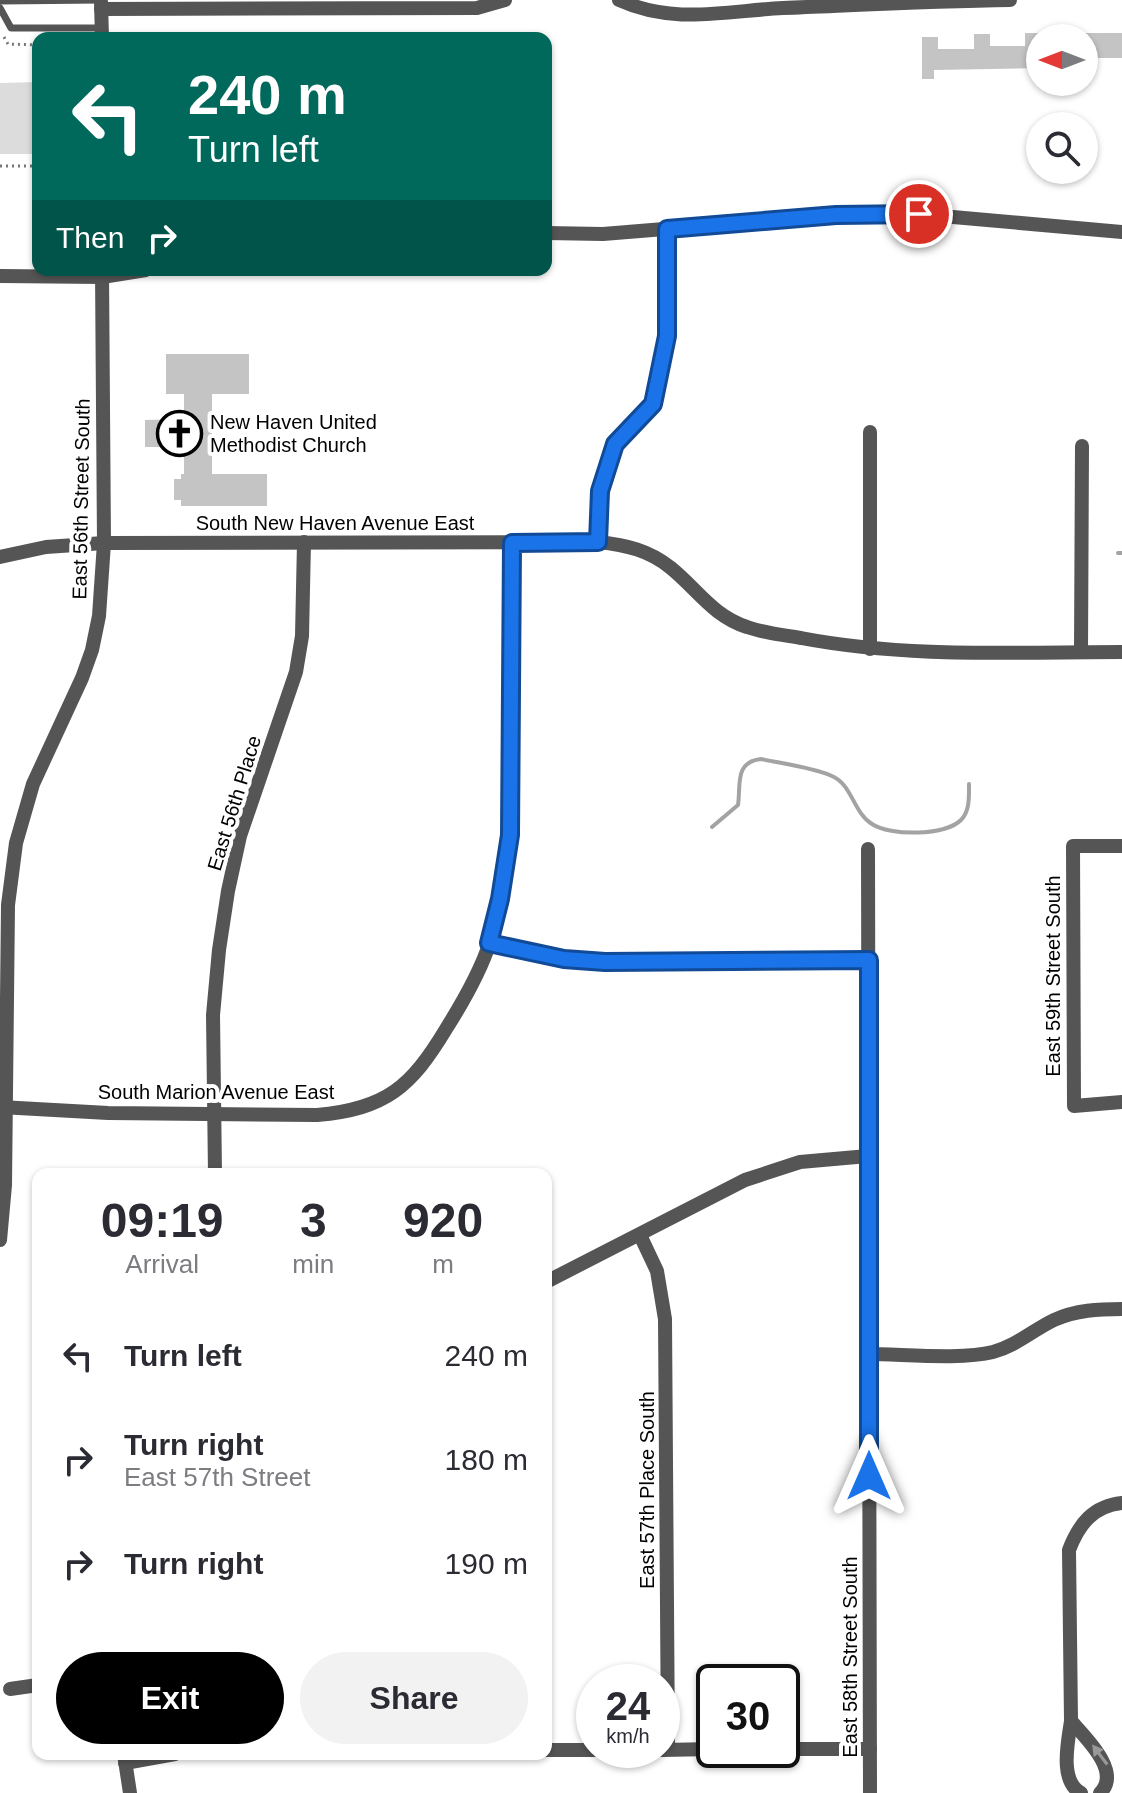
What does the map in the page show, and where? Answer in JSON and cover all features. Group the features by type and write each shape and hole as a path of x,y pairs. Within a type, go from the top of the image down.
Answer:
{"street":[{"path":"102,32 101,3 477,8 505,0"},
{"path":"619,0 652,12 703,16 771,9 1010,0"},
{"path":"552,233 603,234 836,215 919,214 1122,232"},
{"path":"598,542 600,491 615,444 653,404 667,336 667,229"},
{"path":"0,276 32,275"},
{"name":"East 56th Street South","path":"0,1240 5,1185 2,1107 8,905 16,843 33,784 82,678 99,616 104,543 102,276"},
{"path":"870,432 870,649"},
{"path":"1081,652 1082,446"},
{"name":"East 56th Place","path":"215,1168 213,1015 228,891 240,836 296,672 302,636 304,542"},
{"name":"South New Haven Avenue East","path":"0,557 46,547 104,543 598,542 638,548 655,557 672,569 702,600 734,622 750,628 870,649 1122,652"},
{"name":"South Marion Avenue East","path":"2,1107 108,1113 317,1115 348,1112 383,1100 414,1076 429,1058 462,1004 489,943 500,899 510,835 512,543"},
{"name":"East 59th Street South","path":"1122,846 1073,846 1074,1106 1122,1102"},
{"name":"East 58th Street South","path":"868,849 870,1793"},
{"path":"489,943 564,959 605,962 869,960"},
{"path":"552,1279 745,1180 800,1162 868,1156"},
{"name":"East 57th Place South","path":"640,1235 657,1271 665,1319 665,1664"},
{"path":"868,1354 992,1352 1014,1344 1053,1320 1084,1311 1122,1309"},
{"path":"1081,1793 1075,1790 1068,1778 1067,1748 1071,1721 1069,1550 1077,1529 1094,1511 1122,1503"},
{"path":"10,1689 32,1686"},
{"path":"1071,1721 1109,1768 1110,1779 1100,1793"},
{"path":"800,1749 870,1749"},
{"path":"552,1750 576,1750"},
{"path":"125,1760 130,1793"}],"lane":[{"path":"0,1 101,3"},
{"path":"0,8 11,28 84,32"}],"path":[{"path":"0,30 8,44 32,45"},
{"path":"0,166 32,166"}],"shaded area":[{"path":"32,82 32,154 0,154 0,83"}],"building":[{"path":"1026,33 1026,68 934,70 934,79 922,79 922,37 938,37 938,49 974,49 974,34 990,34 990,46 1025,46"},
{"path":"1098,33 1122,33 1122,58 1098,58"},
{"name":"New Haven United Methodist Church","path":"166,354 249,354 249,394 212,394 212,474 267,474 267,506 181,506 181,500 174,500 174,479 181,479 181,474 184,474 184,447 145,447 145,420 184,419 184,394 166,394"}],"waterway":[{"path":"712,827 738,805 740,776 746,765 761,759 808,768 834,777 845,787 866,819 891,831 931,831 953,825 964,816 969,784"}],"place":[{"name":"New Haven United Methodist Church","path":"179,433"}],"route":[{"path":"869,1476 869,960 605,962 564,959 489,943 510,835 512,543 598,542 600,491 615,444 653,404 667,336 667,229 836,215 919,214"}]}
